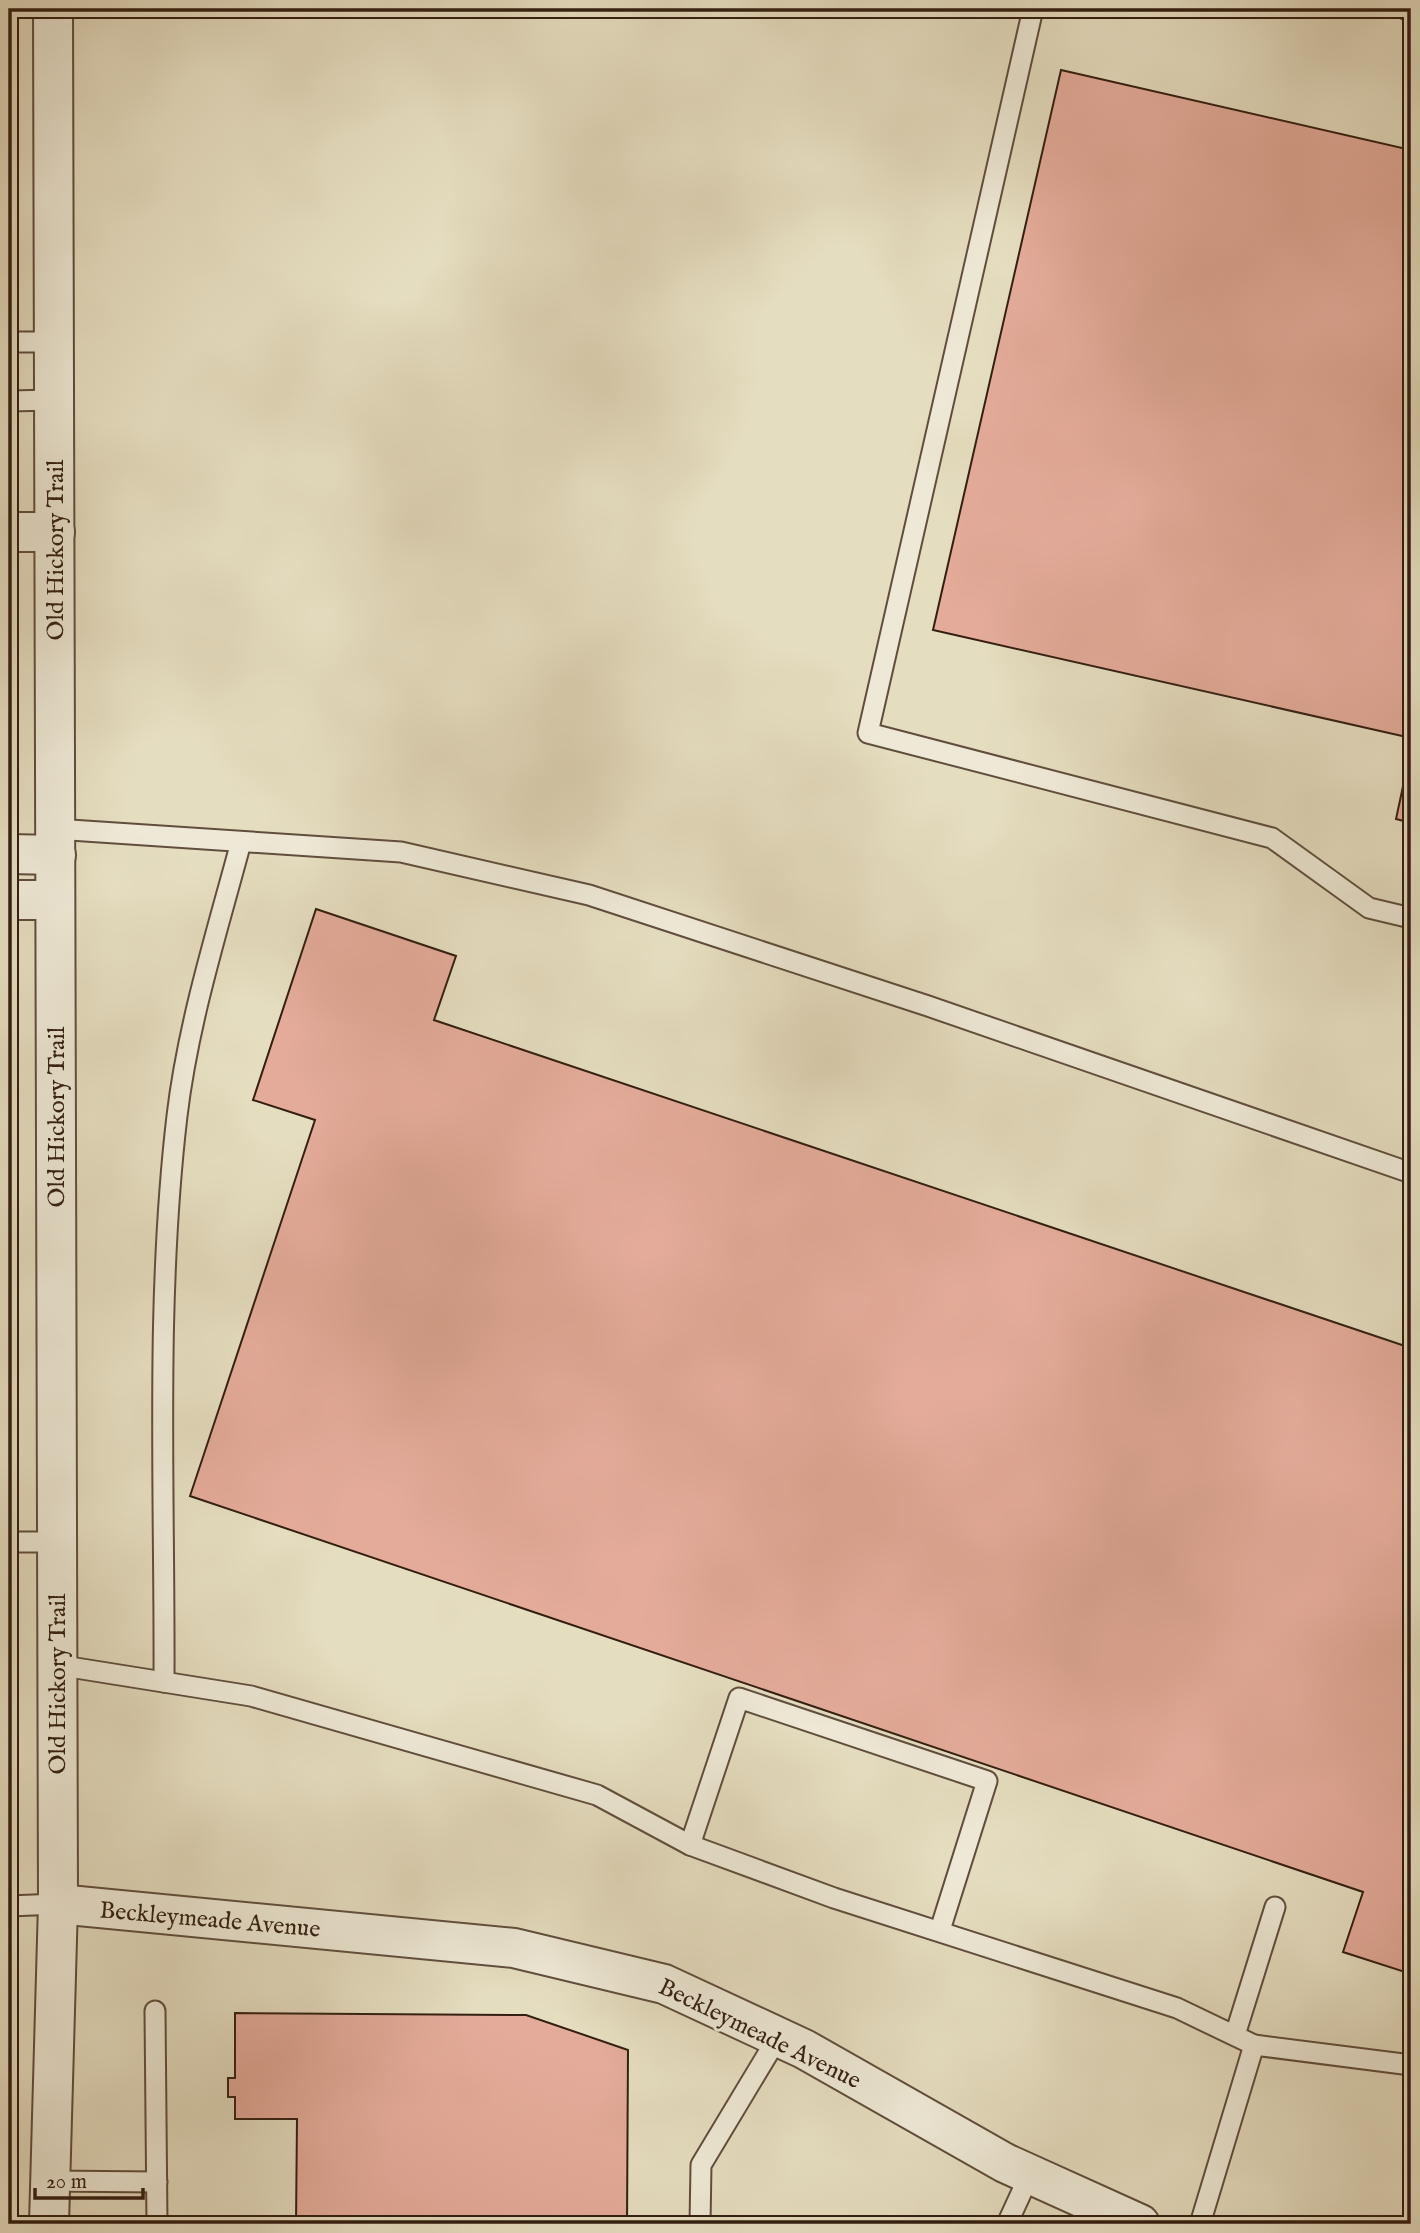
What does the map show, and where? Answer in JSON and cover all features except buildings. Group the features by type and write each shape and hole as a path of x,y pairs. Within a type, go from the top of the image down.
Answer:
{"street":[{"name":"Old Hickory Trail","path":"49,2224 58,1904 53,9"},
{"path":"9,532 55,532"},
{"path":"9,854 56,842"},
{"path":"9,900 54,900"},
{"name":"Beckleymeade Avenue","path":"58,1904 514,1948 664,1984 778,2037 1030,2174 1140,2224"}],"lane":[{"path":"1033,9 868,733 1272,838 1369,908 1411,918"},
{"path":"1405,9 1411,12"},
{"path":"9,342 54,342"},
{"path":"9,401 54,400"},
{"path":"56,842 241,842 401,852 589,895 928,1006 1411,1173"},
{"path":"164,1682 165,1261 177,1114 201,992 241,842"},
{"path":"9,1542 57,1542"},
{"path":"57,1665 251,1696 597,1795 690,1845 834,1898 1177,2008 1254,2045 1411,2065"},
{"path":"690,1845 739,1698 987,1781 940,1930"},
{"path":"9,1906 58,1904"},
{"path":"1235,2035 1275,1907"},
{"path":"155,2011 157,2224"},
{"path":"700,2224 701,2165 778,2037"},
{"path":"1200,2224 1254,2045"},
{"path":"1007,2224 1030,2174"},
{"path":"50,2181 157,2182"}]}
